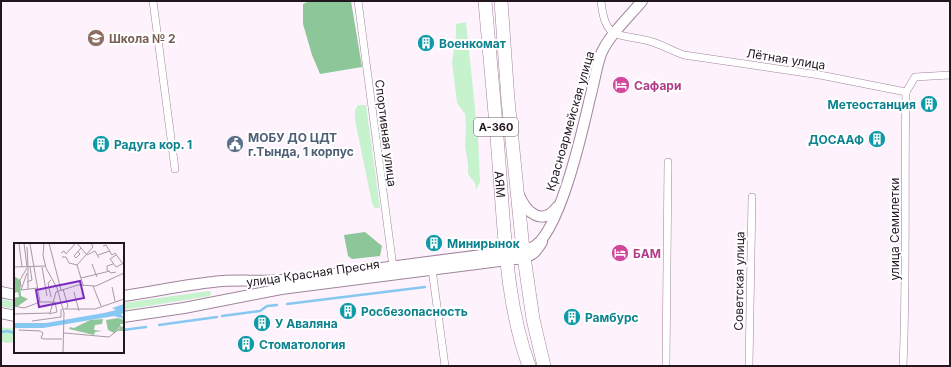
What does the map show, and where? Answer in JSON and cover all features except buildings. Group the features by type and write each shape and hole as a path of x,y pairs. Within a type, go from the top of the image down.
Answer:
{"highway":[{"name":"АЯМ","path":"485,1 506,256 516,320 528,366"},
{"name":"АЯМ","path":"501,1 508,100 523,254 533,319 544,366"}],"street":[{"path":"153,1 174,169"},
{"name":"Спортивная улица","path":"358,1 393,267"},
{"path":"601,1 605,22 608,28 614,33"},
{"name":"Красноармейская улица","path":"523,254 544,236 562,200 572,171 602,53 614,33 642,1"},
{"name":"Лётная улица","path":"614,33 626,37 654,42 673,52 684,55 820,75 906,92"},
{"path":"906,92 915,77 950,75"},
{"name":"улица Семилетки","path":"903,366 905,323 906,92"},
{"path":"666,366 668,162"},
{"path":"517,192 522,202 530,212 538,216 549,214 562,200"},
{"name":"Советская улица","path":"749,366 752,197"},
{"path":"506,256 523,254"},
{"name":"улица Красная Пресня","path":"124,296 213,282 234,280 280,280 506,256"},
{"name":"улица Красная Пресня","path":"124,317 184,308 281,289 432,270 506,256"},
{"path":"432,270 445,366"},
{"path":"1,292 14,295"},
{"path":"1,313 14,316"}],"green space":[{"path":"309,1 351,1 362,67 320,74 312,55 303,24 303,4"},
{"path":"466,22 478,137 480,182 476,190 475,183 468,174 465,146 465,114 457,103 452,63 456,36 456,24"},
{"path":"358,105 366,105 380,208 375,208 372,203 355,120 355,110"},
{"path":"365,232 382,246 380,256 352,259 348,256 344,235"},
{"path":"210,291 211,293 210,296 124,310 124,303"},
{"path":"1,299 14,302 14,309 1,306"},
{"path":"1,327 14,329 14,342 6,343 1,341"}],"waterway":[{"path":"287,304 425,287"},
{"path":"222,316 260,311 267,306 277,305"},
{"path":"159,325 217,317"},
{"path":"124,330 146,327"},
{"path":"1,332 7,331 14,333"}],"place":[{"name":"Школа № 2","path":"96,38"},
{"name":"Военкомат","path":"426,43"},
{"name":"Сафари","path":"621,85"},
{"name":"Метеостанция","path":"929,104"},
{"name":"ДОСААФ","path":"877,139"},
{"name":"Радуга кор. 1","path":"101,144"},
{"name":"МОБУ ДО ЦДТ г.Тында, 1 корпус","path":"235,144"},
{"name":"Минирынок","path":"434,243"},
{"name":"БАМ","path":"620,253"},
{"name":"Росбезопасность","path":"348,311"},
{"name":"Рамбурс","path":"572,317"},
{"name":"У Аваляна","path":"262,323"},
{"name":"Стоматология","path":"246,344"}]}
